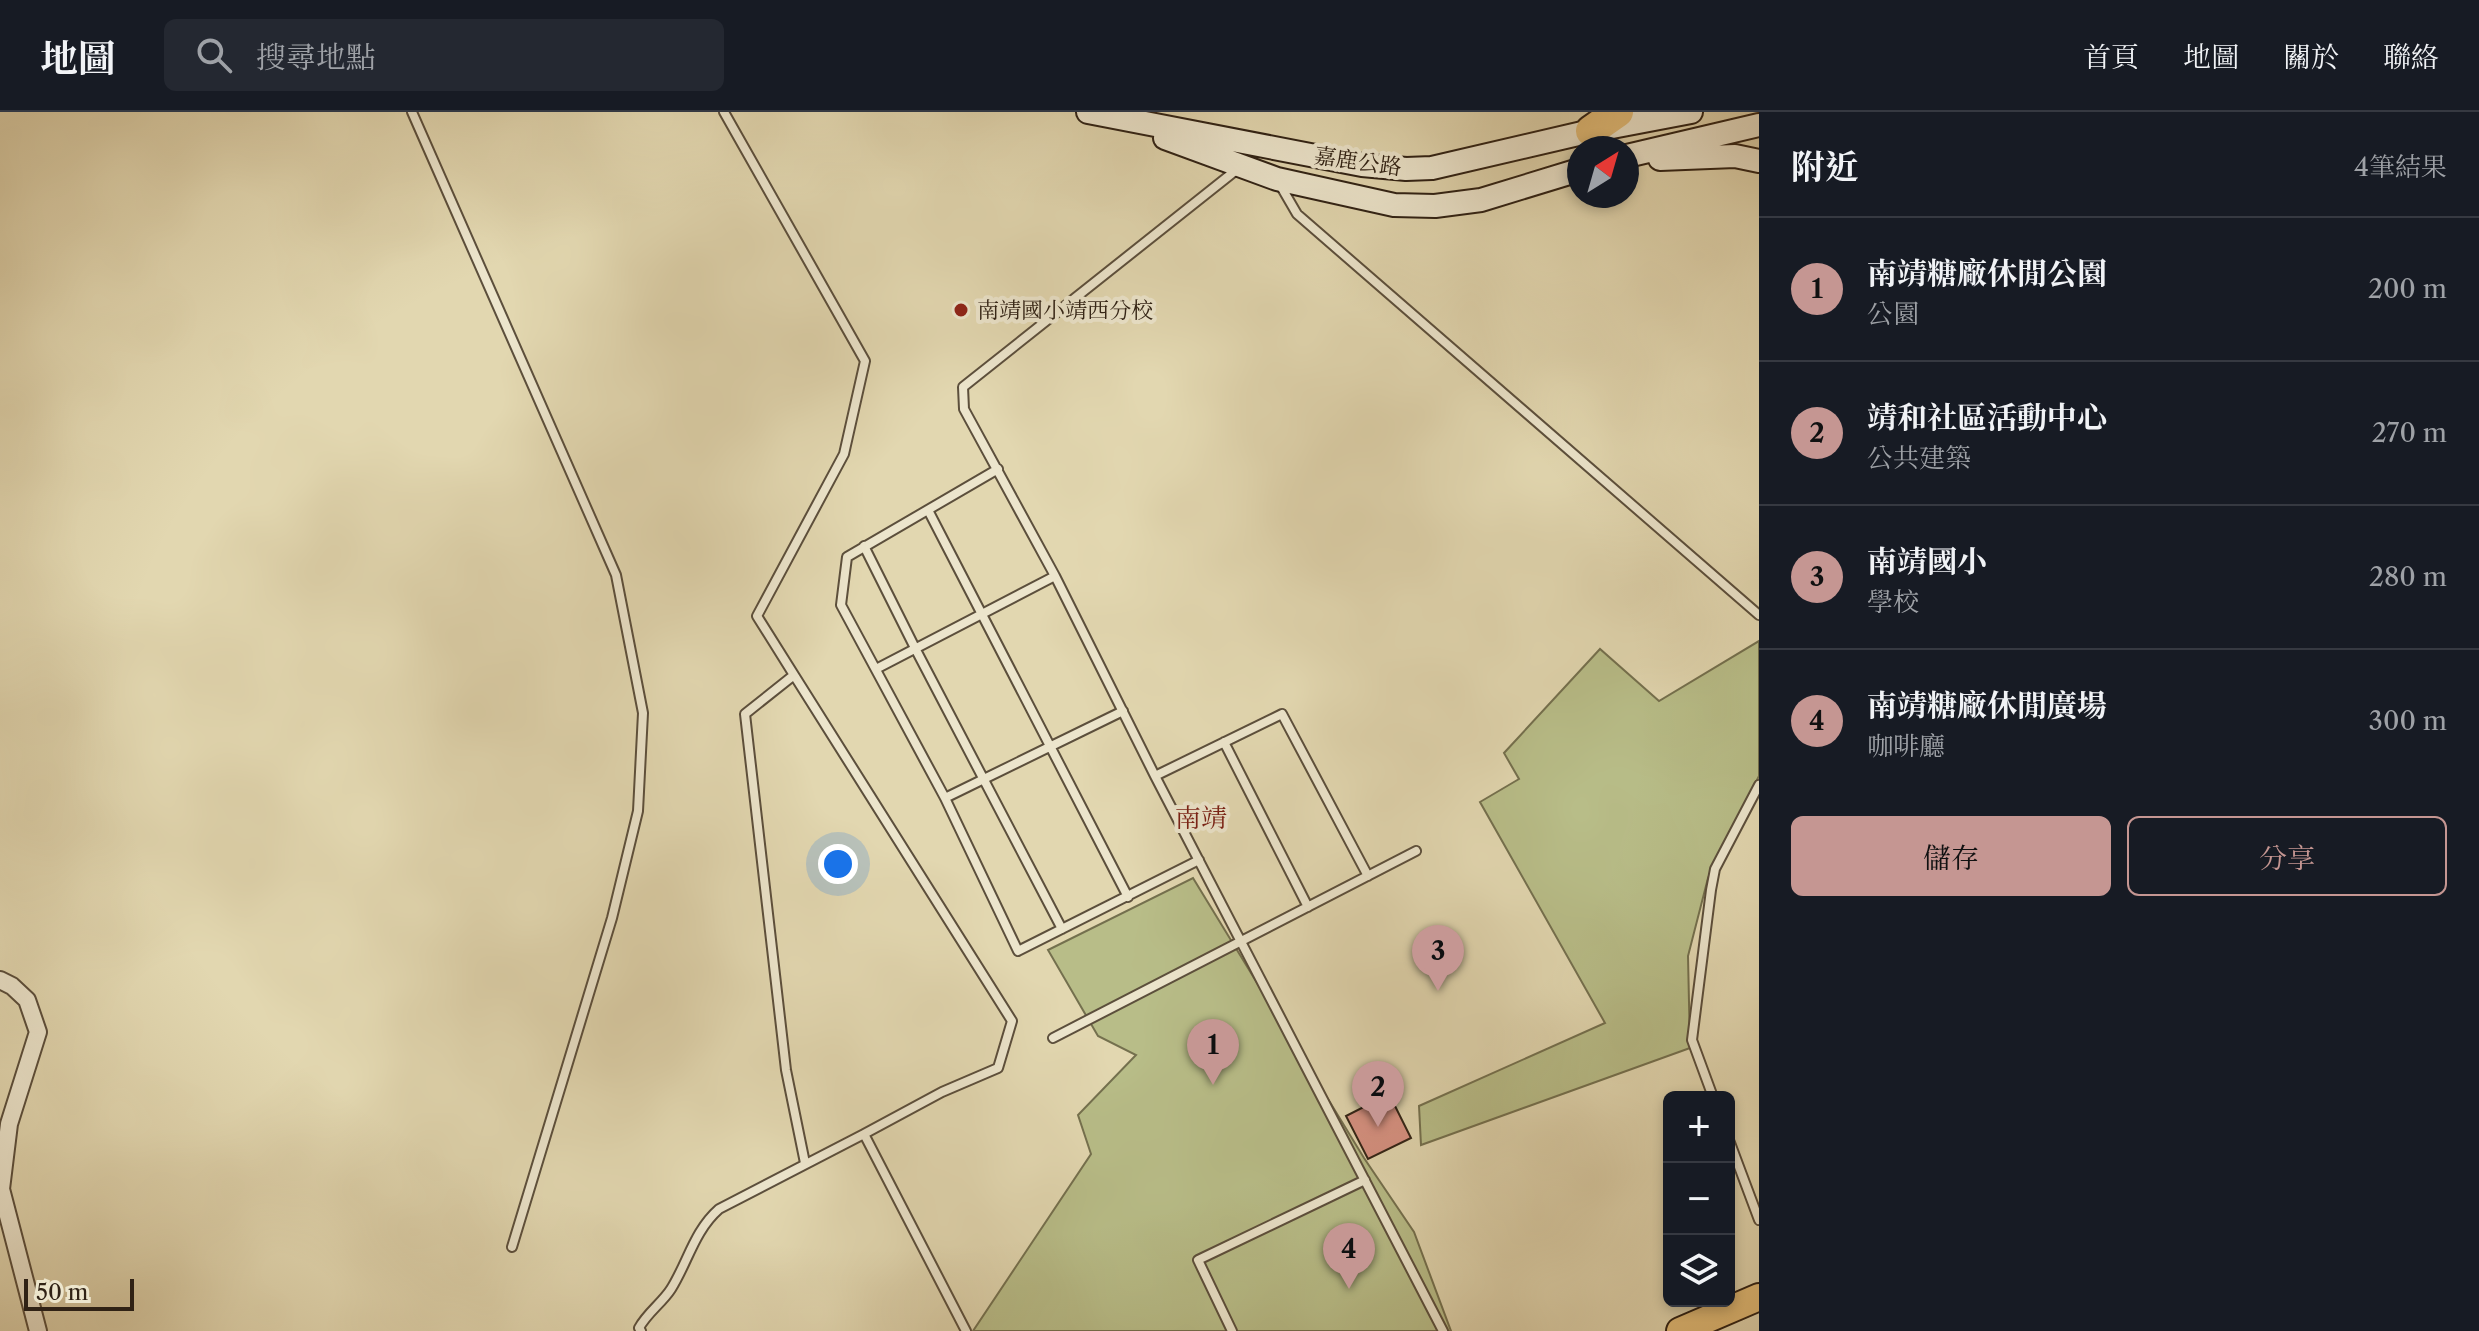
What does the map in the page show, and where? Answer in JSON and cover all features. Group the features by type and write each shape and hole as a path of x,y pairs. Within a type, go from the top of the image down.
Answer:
{"highway":[{"path":"1591,131 1618,112"}],"main road":[{"name":"嘉鹿公路","path":"1088,112 1122,116 1362,165 1406,169 1432,168 1591,131 1691,112"},
{"name":"嘉鹿公路","path":"1122,116 1241,167 1277,179 1394,205 1435,206 1481,200 1567,174"},
{"path":"1639,155 1759,125"},
{"path":"1639,158 1735,156 1759,161"},
{"path":"1680,1331 1759,1297"}],"street":[{"path":"0,980 27,1000 38,1032 9,1124 1,1189 38,1331"}],"lane":[{"path":"412,112 616,575 643,713 638,811 612,918 512,1247"},
{"path":"641,1331 639,1328 643,1321 671,1290 706,1221 719,1209 942,1092 998,1068 1012,1021 757,616 844,454 865,361 724,112"},
{"path":"1241,167 963,387 964,409 1055,576 1155,776 1443,1331"},
{"path":"1277,179 1297,214 1759,615"},
{"path":"998,469 847,557 841,605 945,798 1018,951 1199,860"},
{"path":"928,510 1128,897"},
{"path":"864,546 1062,929"},
{"path":"876,669 1055,576"},
{"path":"794,675 745,714 786,1070 805,1163"},
{"path":"945,798 1123,711"},
{"path":"1155,776 1282,714 1368,876"},
{"path":"1224,742 1308,907"},
{"path":"1711,1091 1692,1040 1711,890 1715,869 1759,785"},
{"path":"1053,1038 1416,851"},
{"path":"864,1134 966,1331"},
{"path":"1735,1156 1759,1220"},
{"path":"1232,1331 1198,1260 1365,1180"}],"green space":[{"path":"1759,641 1759,776 1708,878 1688,956 1690,1048 1421,1145 1419,1106 1605,1023 1480,802 1519,779 1504,753 1600,649 1659,701"},
{"path":"1193,878 1364,1158 1414,1232 1451,1331 973,1331 1091,1154 1078,1115 1136,1055 1098,1036 1048,950"}],"building":[{"path":"1389,1094 1411,1138 1368,1159 1346,1116"}],"place":[{"name":"南靖國小靖西分校","path":"961,310"},
{"name":"南靖國小","path":"1438,991"},
{"name":"南靖糖廠休閒公園","path":"1213,1085"},
{"name":"靖和社區活動中心","path":"1378,1127"},
{"name":"南靖糖廠休閒廣場","path":"1349,1289"}],"district":[{"name":"南靖","path":"1201,818"}]}
